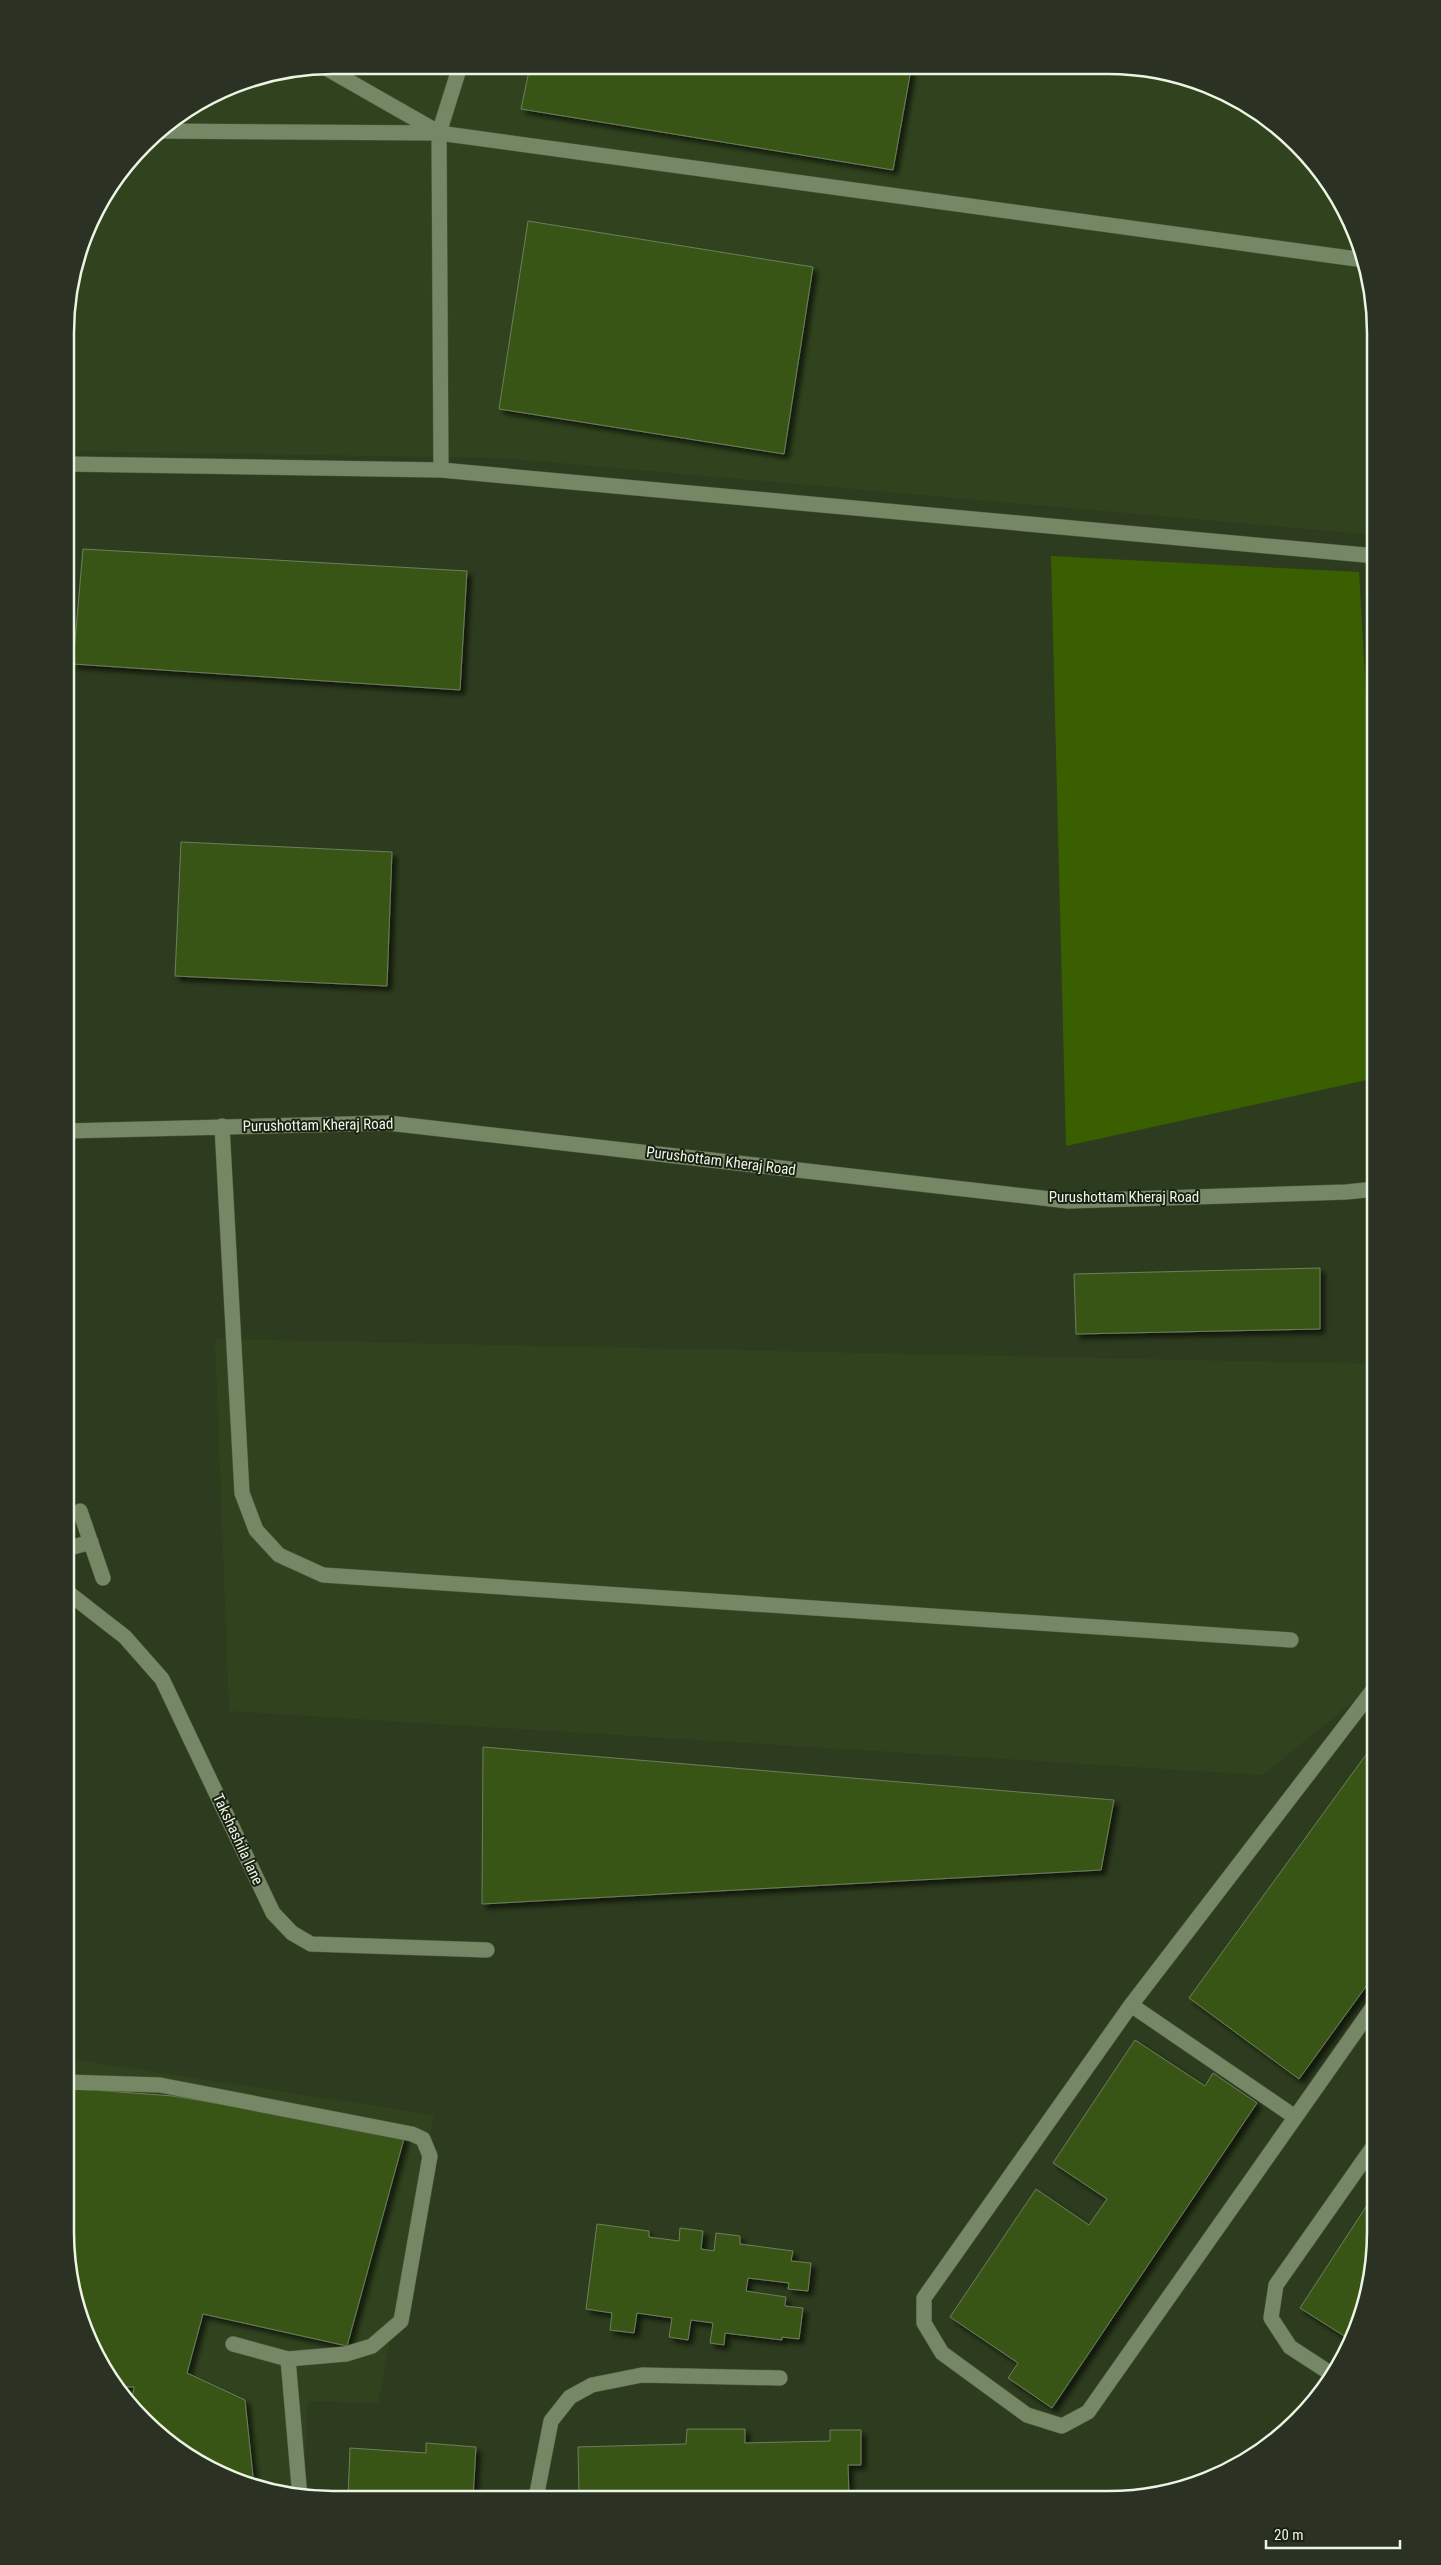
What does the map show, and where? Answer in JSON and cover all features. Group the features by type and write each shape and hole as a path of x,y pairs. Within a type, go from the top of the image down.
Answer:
{"street":[{"path":"336,74 440,133"},
{"path":"441,470 440,133 458,74"},
{"path":"169,132 440,133 1356,259"},
{"path":"74,464 441,470 1367,555"},
{"name":"Purushottam Kheraj Road","path":"74,1131 388,1123 1068,1201 1367,1190"},
{"path":"222,1126 242,1493 256,1530 279,1555 323,1576 1291,1640"},
{"path":"80,1511 103,1578"},
{"path":"74,1547 91,1542"},
{"name":"Takshashila lane","path":"74,1597 125,1637 162,1679 274,1913 292,1933 312,1944 487,1950"},
{"path":"1367,1698 1131,2006 924,2298 924,2323 942,2353 1027,2415 1062,2426 1088,2412 1294,2117 1367,2016"},
{"path":"1131,2006 1294,2117"},
{"path":"74,2082 160,2085 412,2134 423,2139 430,2156 401,2321 372,2346 346,2354 288,2359 233,2344"},
{"path":"1327,2371 1290,2347 1271,2318 1276,2285 1367,2155"},
{"path":"288,2359 299,2489"},
{"path":"537,2491 551,2421 570,2397 592,2385 642,2375 780,2378"}],"shaded area":[{"path":"316,74 1125,74 1159,79 1208,93 1238,108 1279,138 1314,175 1333,203 1354,249 1362,282 1367,316 1367,534 503,458 74,451 74,316 79,282 93,233 108,203 127,175 162,138 203,108 249,87 282,79"},
{"path":"215,1339 1367,1364 1367,1690 1263,1775 229,1711"},
{"path":"74,2059 434,2115 378,2403 308,2401 303,2490 249,2478 203,2457 162,2427 138,2403 117,2376 100,2347 87,2316 76,2266 74,2249"}],"green space":[{"path":"1051,556 1359,572 1367,710 1367,1080 1066,1146"}],"building":[{"path":"528,74 910,74 893,170 521,109"},
{"path":"528,221 813,267 784,454 499,409"},
{"path":"83,549 467,571 460,690 74,664"},
{"path":"181,842 392,852 387,986 175,976"},
{"path":"1320,1268 1320,1329 1076,1334 1074,1274"},
{"path":"483,1747 1114,1800 1101,1870 482,1904"},
{"path":"1367,1753 1367,1985 1299,2079 1189,1998"},
{"path":"1135,2040 1205,2086 1213,2073 1257,2103 1052,2408 1008,2378 1018,2363 950,2317 1036,2189 1089,2225 1107,2199 1053,2163"},
{"path":"74,2089 173,2096 405,2135 347,2346 203,2314 187,2373 245,2400 253,2479 218,2465 175,2438 132,2396 134,2387 125,2387 100,2347 87,2316 79,2283 74,2249"},
{"path":"1367,2205 1365,2266 1354,2316 1346,2337 1300,2308"},
{"path":"597,2224 649,2231 649,2237 679,2241 680,2228 703,2231 701,2249 714,2251 716,2233 740,2236 740,2244 793,2251 791,2261 811,2263 808,2291 788,2289 789,2283 748,2278 746,2291 786,2297 785,2306 803,2308 799,2339 782,2337 782,2340 725,2333 724,2345 710,2343 713,2323 691,2320 688,2340 669,2337 672,2318 637,2313 634,2333 610,2330 612,2313 586,2309"},
{"path":"687,2429 745,2429 745,2443 830,2441 830,2430 861,2430 861,2465 848,2465 849,2491 579,2491 578,2447 686,2444"},
{"path":"426,2443 476,2447 473,2491 348,2491 350,2448 426,2453"}]}
